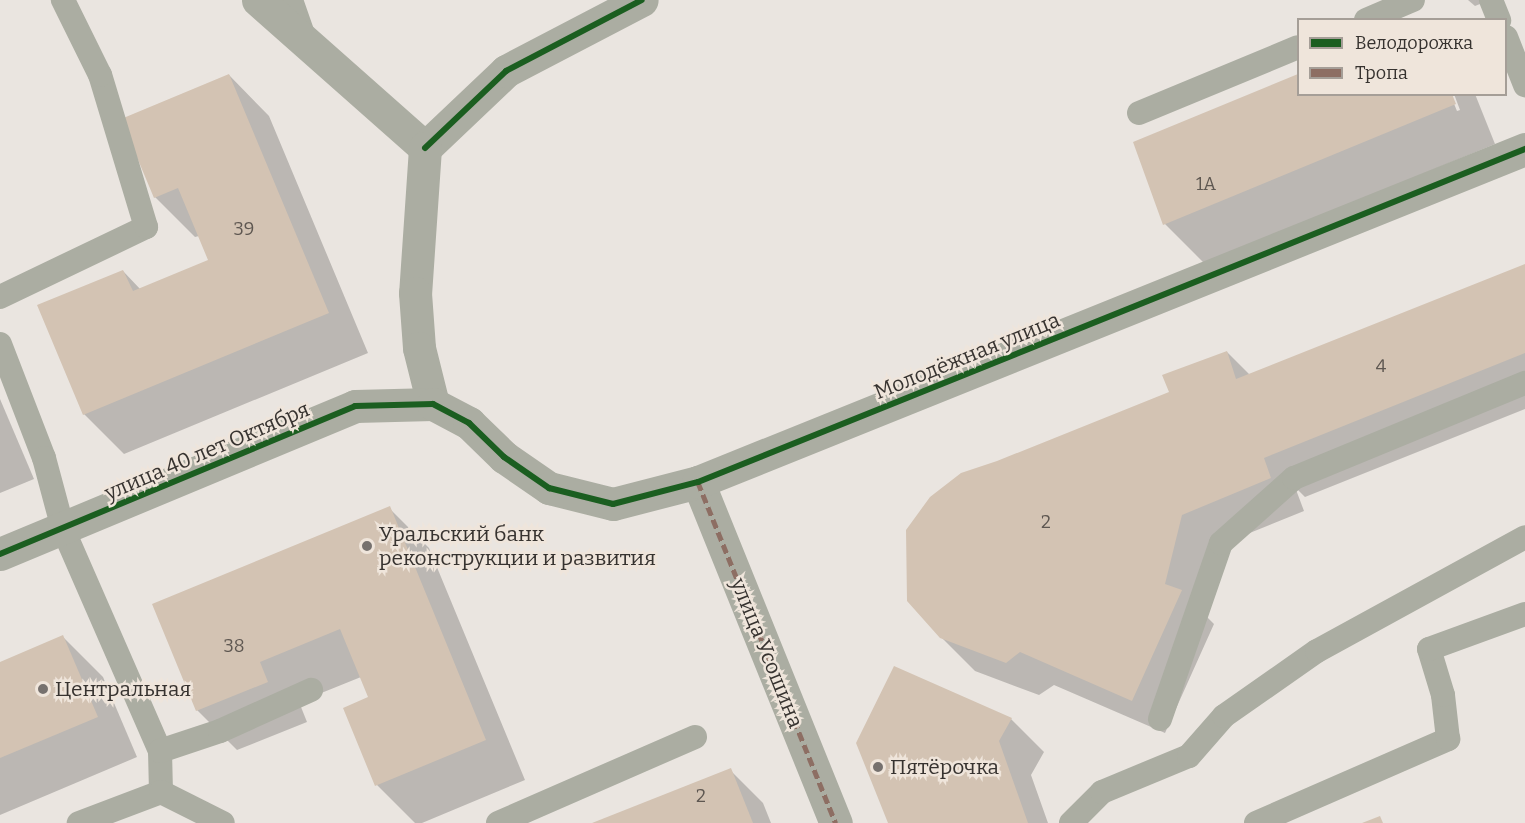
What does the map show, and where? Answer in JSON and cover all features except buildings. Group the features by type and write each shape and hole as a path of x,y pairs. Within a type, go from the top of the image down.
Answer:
{"street":[{"path":"258,0 425,148"},
{"path":"433,404 419,348 415,293 425,148 506,71 642,0"},
{"name":"Молодёжная улица","path":"433,404 469,423 504,457 549,488 613,504 698,482 1525,149"},
{"name":"улица 40 лет Октября","path":"0,554 355,406 433,404"},
{"name":"улица Усошина","path":"698,482 836,823"}],"lane":[{"path":"0,297 146,228 100,75 63,0"},
{"path":"291,0 306,42"},
{"path":"1371,18 1413,0"},
{"path":"1491,0 1498,18"},
{"path":"1507,40 1525,85"},
{"path":"1139,113 1297,48"},
{"path":"0,344 44,458 63,529 160,751 161,792"},
{"path":"1160,719 1221,543 1294,478 1525,383"},
{"path":"1071,823 1102,792 1189,756 1224,716 1317,651 1525,537"},
{"path":"1256,823 1448,739 1443,695 1429,649 1525,614"},
{"path":"160,751 220,731 311,690"},
{"path":"498,823 695,737"},
{"path":"79,823 161,792 223,823"}],"marked path":[{"path":"698,482 836,823"}],"cycle path":[{"path":"425,148 506,71 642,0"},
{"path":"0,554 355,406 433,404 469,423 504,457 549,488 613,504 698,482 1525,149"}],"place":[{"name":"Уральский банк реконструкции и развития","path":"367,546"},
{"name":"Центральная","path":"43,689"},
{"name":"Пятёрочка","path":"878,767"}]}
